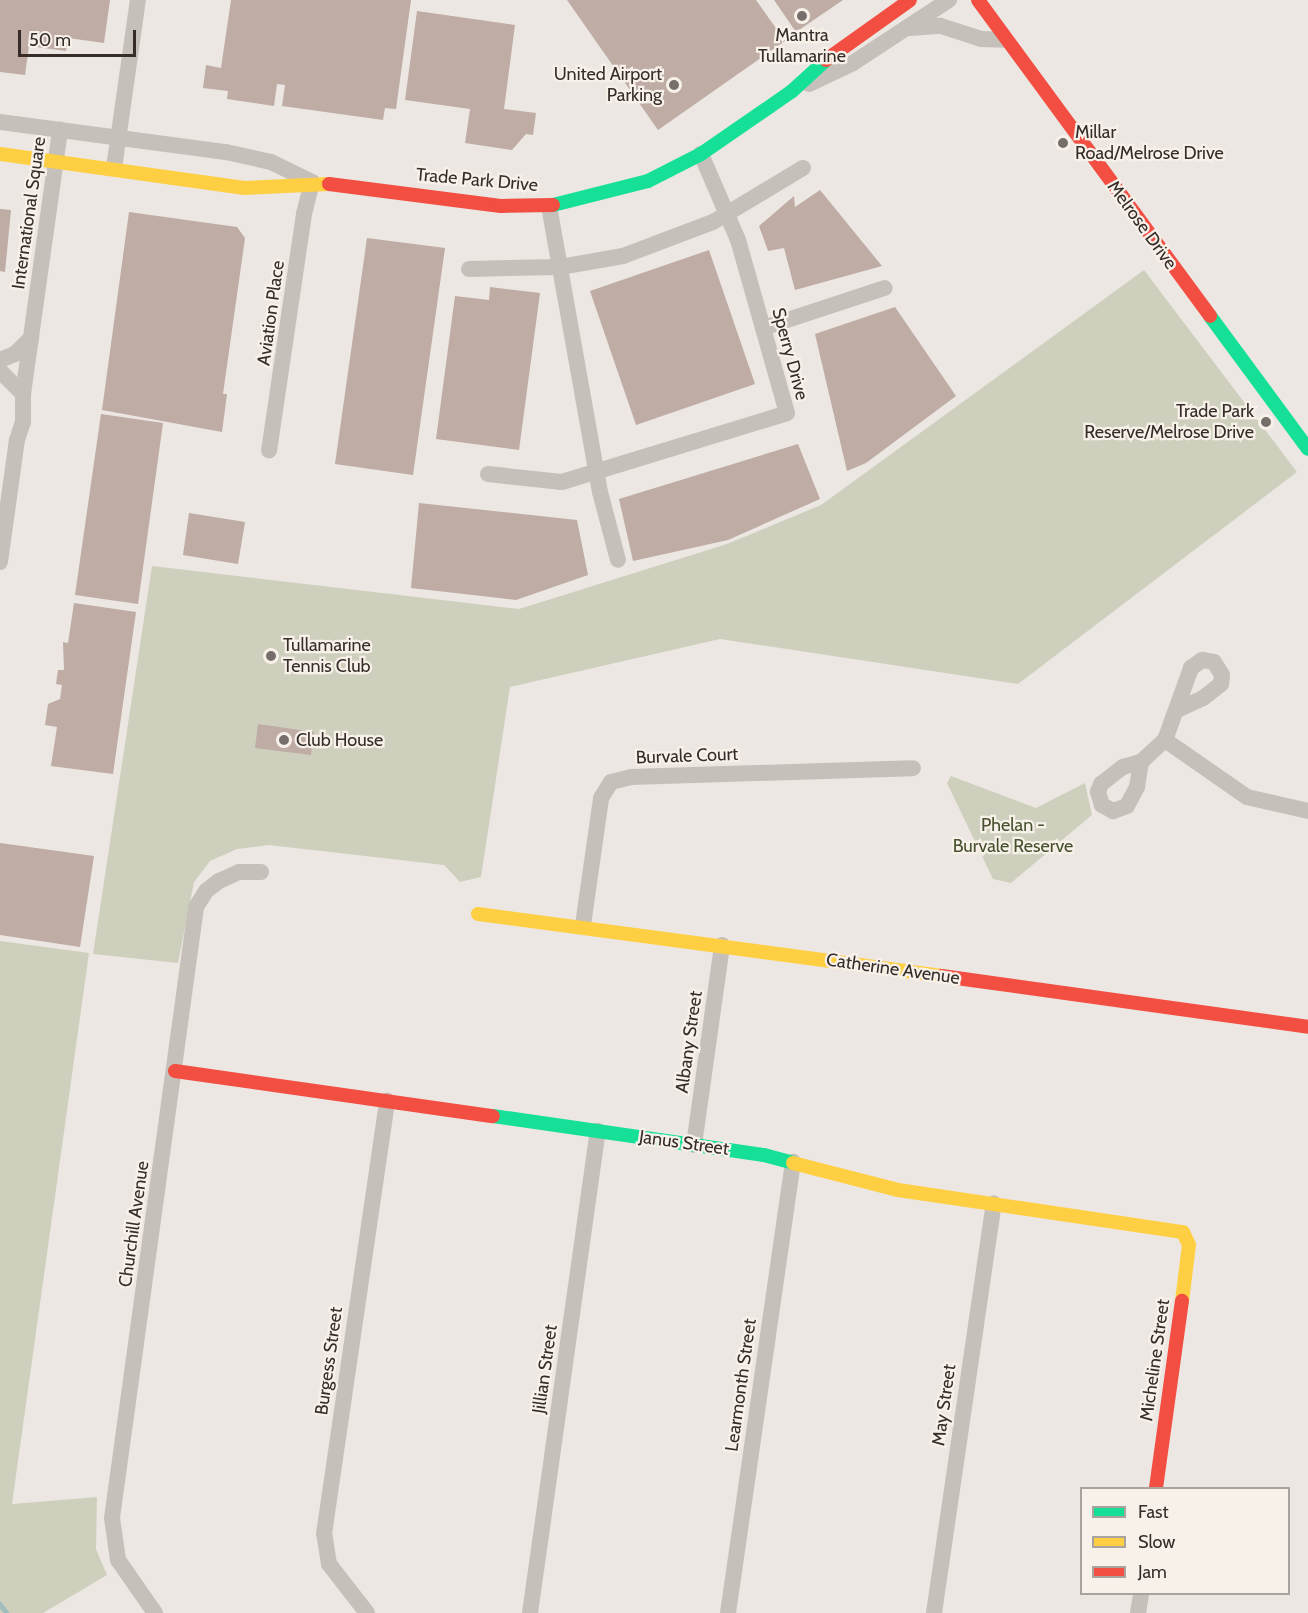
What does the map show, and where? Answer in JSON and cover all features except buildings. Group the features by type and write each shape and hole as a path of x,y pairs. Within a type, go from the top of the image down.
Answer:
{"street":[{"path":"114,168 138,0"},
{"name":"Trade Park Drive","path":"0,154 114,168 245,188 282,188 312,182 501,206 549,206 648,181 700,154 791,92 835,52 896,6 910,0"},
{"name":"Trade Park Drive","path":"791,92 853,63 949,0"},
{"name":"Melrose Drive","path":"978,0 1005,40 1308,449"},
{"path":"906,28 941,26 981,39 1005,40"},
{"name":"Trade Park Drive","path":"0,122 118,137 271,162 312,182"},
{"name":"International Square","path":"0,562 17,440 24,422 24,394 60,130"},
{"name":"Sperry Drive","path":"488,474 562,482 787,413 727,215 700,154"},
{"path":"469,268 560,267 623,256 668,242 727,215 803,168"},
{"name":"Aviation Place","path":"269,450 312,182"},
{"path":"549,206 598,472 618,560"},
{"path":"763,328 885,288"},
{"path":"0,360 15,354 31,338"},
{"path":"0,371 24,394"},
{"path":"1141,762 1165,740 1179,709"},
{"path":"1165,740 1247,797 1308,811"},
{"name":"Burvale Court","path":"583,925 601,798 611,782 631,777 913,768"},
{"name":"Churchill Avenue","path":"155,1613 123,1570 111,1529 196,907 206,891 219,881 239,872 261,872"},
{"name":"Catherine Avenue","path":"478,914 583,925 1308,1027"},
{"name":"Albany Street","path":"694,1144 722,945"},
{"name":"Janus Street","path":"175,1071 694,1144 793,1162 898,1190 1175,1230 1187,1237"},
{"name":"Burgess Street","path":"367,1613 330,1564 324,1534 387,1101"},
{"name":"Jillian Street","path":"530,1613 598,1131"},
{"name":"Learmonth Street","path":"728,1613 793,1162"},
{"name":"May Street","path":"933,1613 994,1203"},
{"name":"Micheline Street","path":"1156,1487 1188,1261 1187,1237"},
{"path":"1138,1613 1141,1595"},
{"path":"523,1613 537,1613"}],"green space":[{"path":"1144,270 1297,472 1018,684 720,639 510,687 481,877 460,882 444,865 269,845 237,849 210,861 194,882 178,963 93,954 152,566 519,609 727,544 821,505"},
{"name":"Phelan - Burvale Reserve","path":"951,776 1036,808 1085,783 1092,815 1011,883 993,879 947,783"},
{"path":"0,941 89,953 12,1504 97,1497 96,1549 107,1575 43,1613 0,1613"}],"waterway":[{"path":"0,1604 7,1613"}],"traffic: fast":[{"path":"553,205 648,181 701,154 791,92 826,60"},
{"path":"1210,316 1308,449"},
{"path":"493,1116 764,1155 793,1163"}],"traffic: slow":[{"path":"0,154 245,188 329,184"},
{"path":"478,914 942,976"},
{"path":"793,1163 898,1190 1183,1232 1189,1245 1182,1301"}],"traffic: jam":[{"path":"826,60 910,0"},
{"path":"978,0 1210,316"},
{"path":"329,184 501,206 553,205"},
{"path":"942,976 1308,1027"},
{"path":"175,1071 493,1116"},
{"path":"1156,1487 1182,1301"}],"place":[{"name":"Mantra Tullamarine","path":"802,16"},
{"name":"United Airport Parking","path":"674,85"},
{"name":"Millar Road/Melrose Drive","path":"1063,143"},
{"name":"Trade Park Reserve/Melrose Drive","path":"1266,422"},
{"name":"Tullamarine Tennis Club","path":"271,656"},
{"name":"Club House","path":"284,740"}]}
